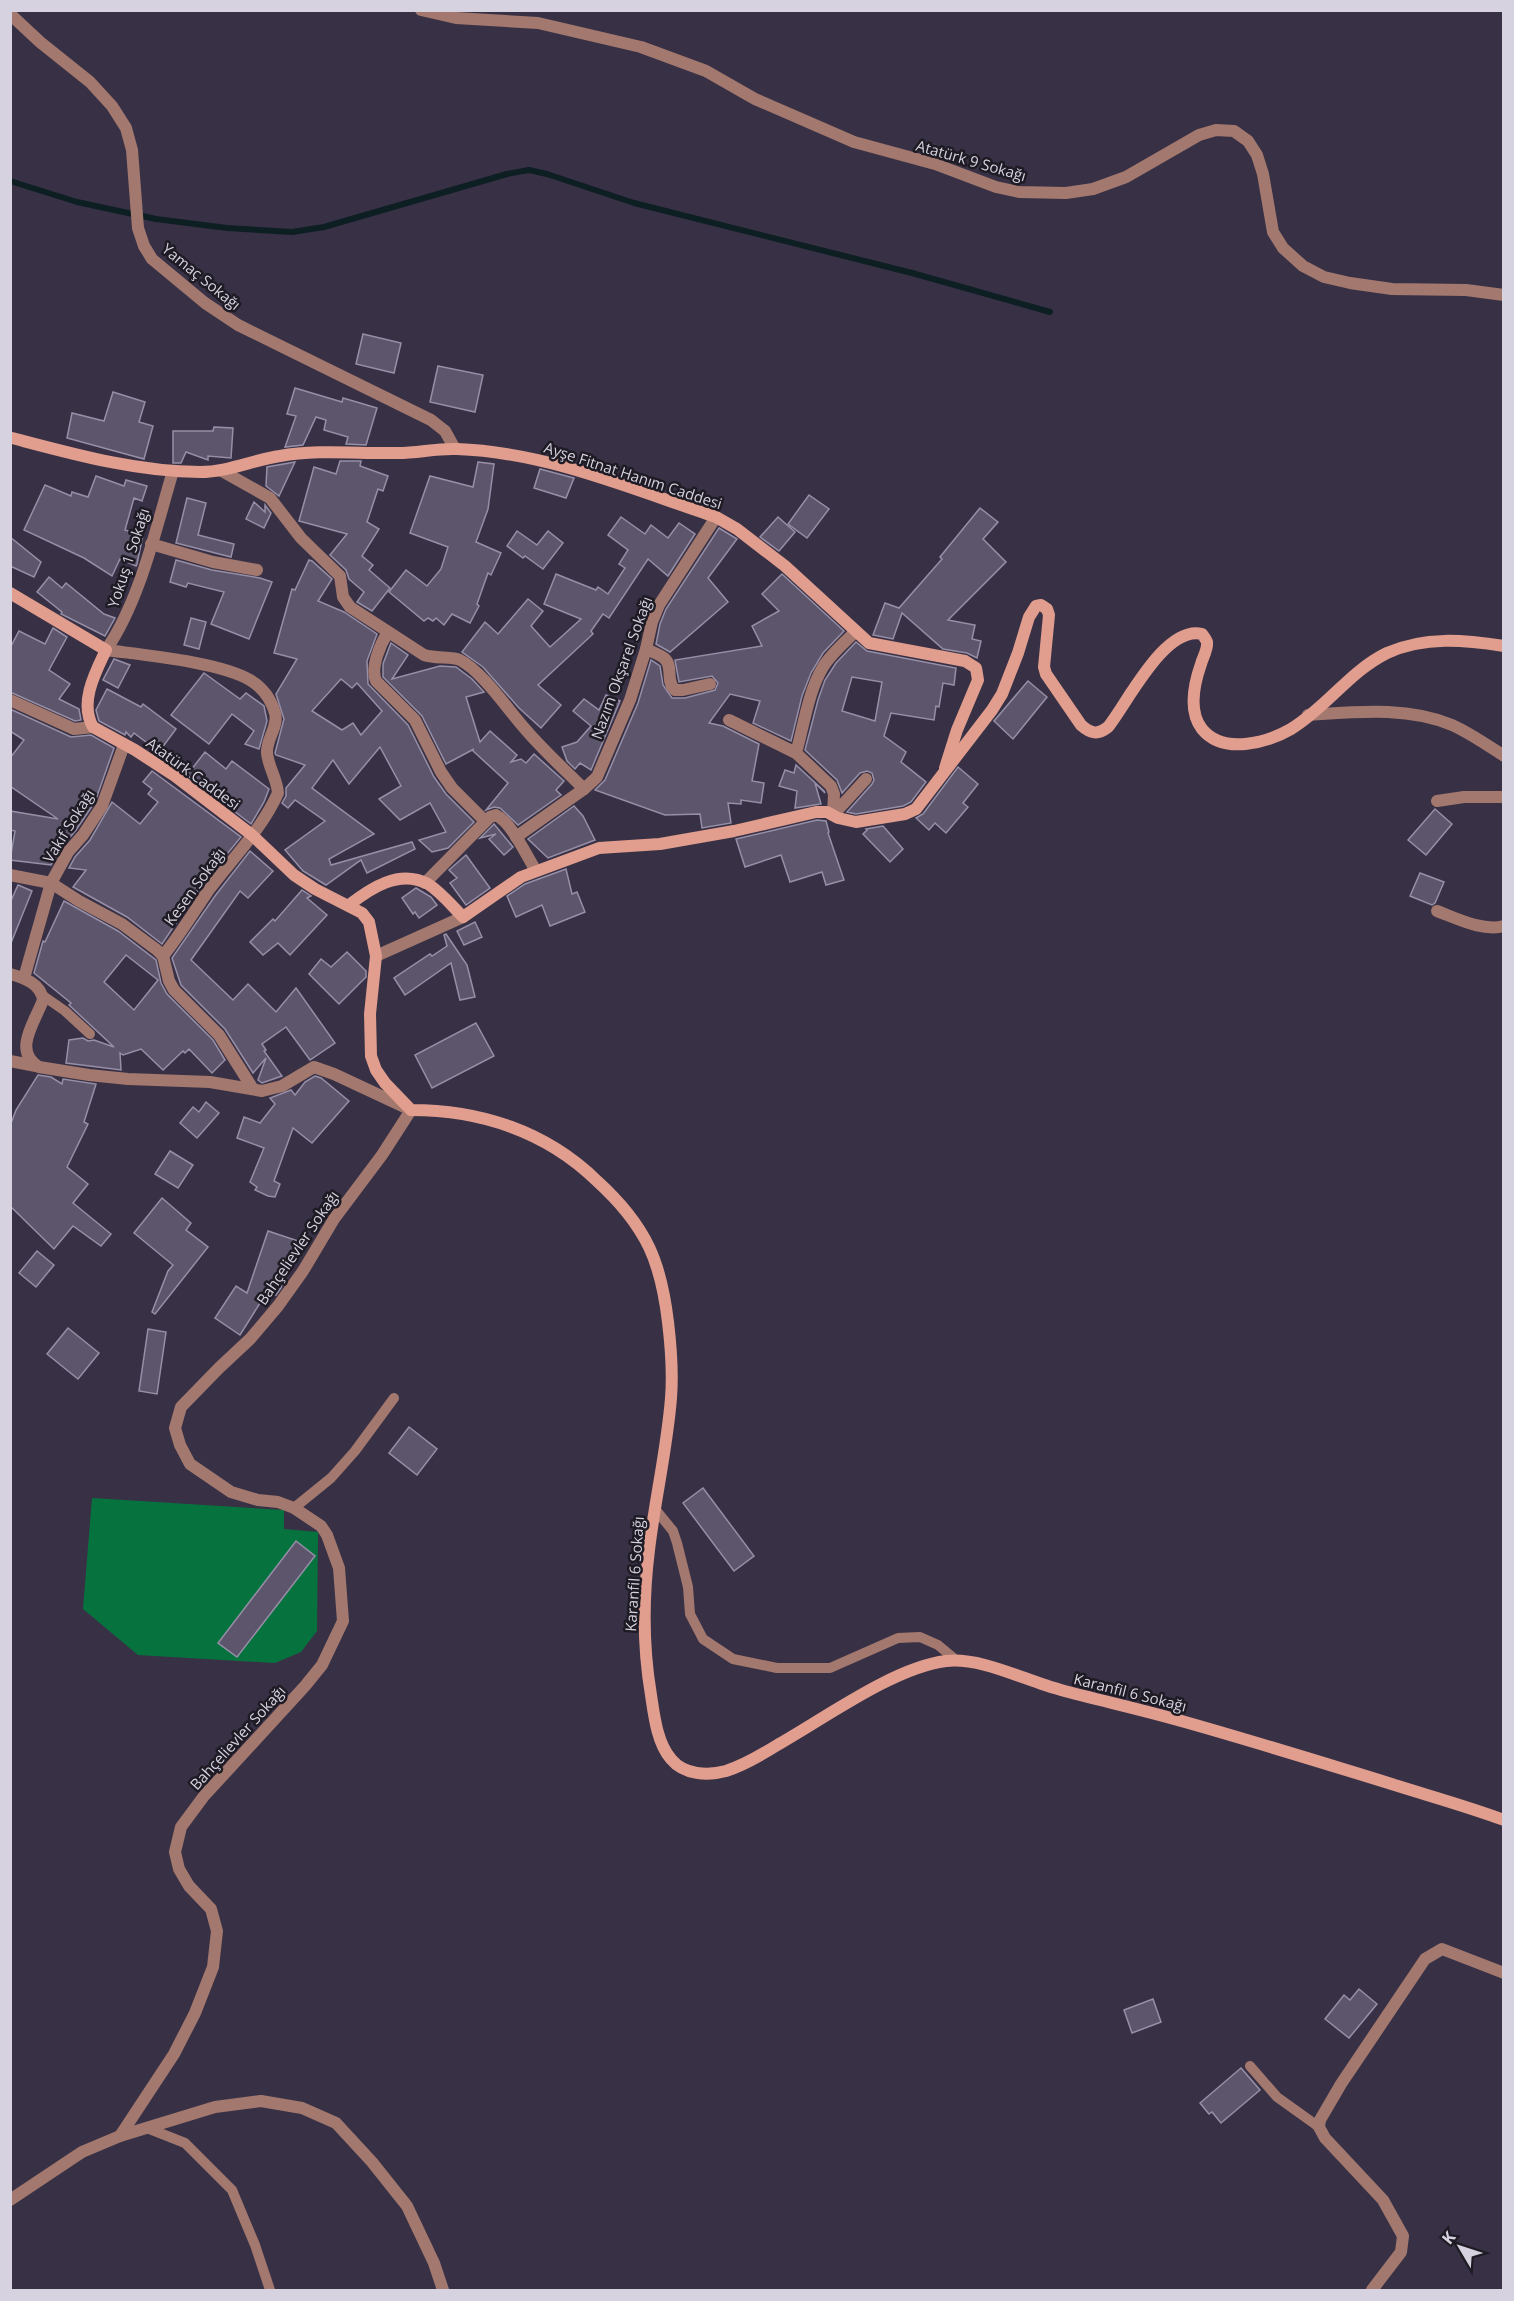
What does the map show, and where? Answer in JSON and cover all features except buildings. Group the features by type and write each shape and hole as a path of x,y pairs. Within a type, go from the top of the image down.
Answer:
{"street":[{"name":"Atatürk 9 Sokağı","path":"421,10 456,18 538,23 641,47 706,71 755,99 854,142 935,164 996,187 1018,192 1066,193 1093,189 1126,177 1199,135 1216,130 1234,131 1248,141 1257,155 1274,232 1283,248 1304,266 1324,277 1350,283 1392,289 1466,290 1503,295"},
{"name":"Yamaç Sokağı","path":"10,14 40,42 90,82 112,106 126,128 132,150 138,228 144,246 152,259 205,303 238,325 431,420 445,431 455,449"},
{"name":"Ayşe Fitnat Hanım Caddesi","path":"11,438 77,455 173,471 222,471 281,455 400,453 455,449 493,453 552,463 716,517 737,529 785,566 869,643 964,661 976,668 978,680 957,730 941,778"},
{"name":"Yokuş 1 Sokağı","path":"106,650 124,622 173,471"},
{"path":"222,471 270,498 301,538 340,576 345,603 424,655 434,658 456,658 462,661 477,674 527,731 584,789"},
{"name":"Nazım Okşarel Sokağı","path":"516,837 584,789 597,777 630,700 659,605 716,517"},
{"path":"151,544 213,562 257,570"},
{"path":"10,593 106,650 88,698 86,711 93,727 74,729 10,700"},
{"path":"411,1110 385,1083 376,1070 371,1056 370,1014 376,956 463,917 507,886 536,870 599,848 660,844 734,831 816,812 827,812 848,822 905,814 923,802 1002,694 1029,617 1036,606 1041,605 1047,609 1049,615 1044,667 1046,674 1070,711 1088,732 1094,733 1102,732 1108,727 1159,655 1179,639 1195,632 1202,634 1207,642 1196,683 1194,707 1196,719 1213,739 1229,744 1248,744 1291,729 1359,672 1385,654 1408,645 1446,640 1503,646"},
{"path":"388,632 378,650 374,676 376,681 416,720 441,772 452,788 485,821"},
{"path":"796,753 812,693 822,669 831,656 855,632"},
{"path":"646,649 665,658 668,663 670,684 675,690 710,684"},
{"name":"Kesen Sokağı","path":"106,650 175,660 232,672 260,687 268,698 276,717 267,746 267,755 278,792 273,804 163,956"},
{"path":"1308,715 1359,711 1428,717 1451,724 1476,737 1503,756"},
{"path":"729,720 796,753 831,786 834,794 833,815"},
{"name":"Atatürk Caddesi","path":"93,727 175,776 252,835 294,875 315,889 362,913 369,922 376,956"},
{"name":"Vakıf Sokağı","path":"10,875 51,883 69,852 102,806 124,745"},
{"path":"833,815 866,779"},
{"path":"1437,801 1464,797 1503,797"},
{"path":"425,883 493,815 499,816 516,837 536,870"},
{"path":"349,905 381,883 405,879 425,883 463,917"},
{"path":"24,978 51,883 122,924 163,956 169,981 174,990 219,1035 253,1089"},
{"path":"1437,912 1483,926 1497,928 1503,926"},
{"path":"10,974 24,978 37,987 42,995 43,1000 26,1041 26,1050 32,1063 39,1067"},
{"path":"10,1061 88,1075 210,1082 262,1091 282,1086 314,1067 411,1110"},
{"name":"Bahçelievler Sokağı","path":"120,2136 174,2054 195,2013 213,1967 217,1931 211,1909 189,1886 179,1869 175,1852 181,1827 204,1796 322,1665 343,1621 339,1568 330,1542 321,1527 294,1508 278,1502 258,1500 231,1492 190,1464 180,1445 175,1428 181,1407 250,1340 284,1297 303,1271 334,1219 382,1155 411,1110"},
{"name":"Karanfil 6 Sokağı","path":"411,1110 438,1110 485,1117 537,1138 566,1154 615,1198 637,1226 650,1249 659,1273 667,1308 672,1395 649,1551 645,1599 648,1677 654,1716 664,1751 674,1764 690,1772 707,1774 728,1770 758,1757 912,1669 933,1662 956,1660 984,1665 1054,1689 1181,1721 1344,1769 1503,1820"},
{"path":"1372,2290 1401,2252 1403,2236 1383,2200 1325,2138 1319,2127 1320,2120 1341,2084 1425,1959 1442,1949 1503,1973"},
{"path":"10,2199 82,2152 120,2136 215,2107 261,2101 302,2108 336,2123 372,2162 407,2206 434,2263 443,2290"}],"lane":[{"path":"42,995 65,1011 90,1034"},
{"path":"294,1508 331,1478 394,1398"},
{"path":"655,1509 673,1531 688,1587 690,1614 703,1639 733,1659 777,1668 830,1668 898,1638 920,1637 938,1645 956,1660"},
{"path":"1250,2066 1277,2097 1319,2127"},
{"path":"147,2128 185,2143 232,2190 255,2245 270,2290"}],"green space":[{"path":"92,1498 284,1510 284,1529 318,1532 317,1631 301,1652 275,1663 138,1655 83,1609"}],"waterway":[{"path":"10,181 77,202 156,219 227,228 292,232 324,227 507,174 529,170 634,203 912,273 1050,312"}]}
